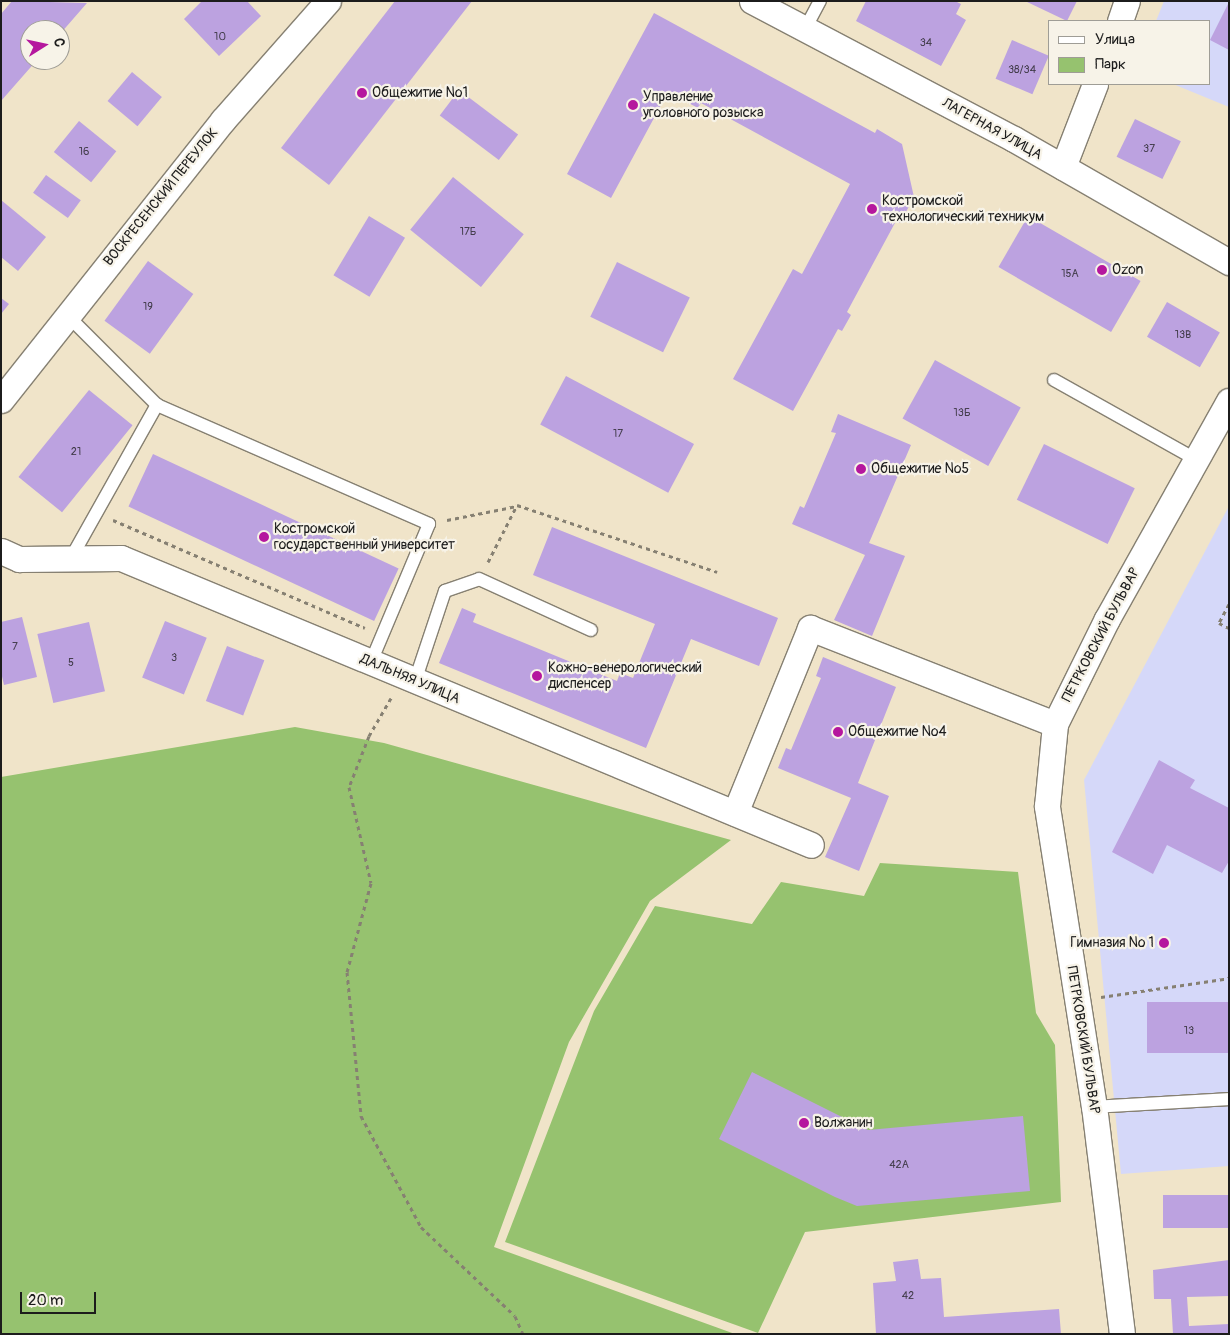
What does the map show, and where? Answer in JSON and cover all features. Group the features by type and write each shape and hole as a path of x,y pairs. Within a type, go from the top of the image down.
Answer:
{"street":[{"name":"ВОСКРЕСЕНСКИЙ ПЕРЕУЛОК","path":"1,400 223,120 328,1"},
{"name":"ЛАГЕРНАЯ УЛИЦА","path":"752,1 1063,167 1229,262"},
{"path":"1120,20 1127,1"},
{"path":"1063,167 1095,85"},
{"name":"ПЕТРКОВСКИЙ БУЛЬВАР","path":"1122,1334 1094,1107 1048,806 1055,724 1107,619 1229,401"},
{"name":"ДАЛЬНЯЯ УЛИЦА","path":"1,551 18,559 121,558 811,845"},
{"path":"734,814 810,628 1055,724"}],"lane":[{"path":"805,29 820,1"},
{"path":"67,315 157,405 429,524 371,662"},
{"path":"1054,380 1197,460"},
{"path":"71,558 157,405"},
{"path":"410,678 445,591 479,579 591,630"},
{"path":"1094,1107 1229,1099"}],"path":[{"path":"479,579 517,505"},
{"path":"429,524 517,505 717,572"},
{"path":"96,513 382,635"},
{"path":"1229,604 1219,623 1229,628"},
{"path":"410,678 369,736 349,787 370,883 347,972 360,1116 421,1227 515,1316 523,1334"},
{"path":"1077,1000 1229,978"}],"shaded area":[{"path":"1164,1 1229,1 1229,107 1175,85 1210,85 1210,20 1156,20"},
{"name":"Гимназия № 1","path":"1229,506 1229,1166 1121,1174 1084,780"}],"green space":[{"path":"295,727 384,743 731,840 650,901 569,1042 494,1247 735,1334 1,1334 1,777"},
{"name":"Волжанин","path":"880,863 1018,872 1036,1013 1055,1045 1061,1202 805,1232 758,1333 505,1242 594,1011 655,906 752,924 781,882 864,896"}],"building":[{"path":"12,1 87,3 70,23 70,20 20,20 20,70 28,70 1,101 1,14"},
{"path":"202,1 247,1 261,16 219,56 184,19"},
{"name":"Общежитие №1","path":"395,1 472,1 329,185 281,148"},
{"path":"866,1 955,1 961,4 956,14 966,20 941,66 856,21"},
{"path":"1025,1 1077,1 1068,20"},
{"path":"1229,2 1229,50 1210,40"},
{"name":"Костромской технологический техникум","path":"654,13 875,133 877,129 902,144 914,197 900,223 896,221 847,312 851,315 842,331 838,329 793,411 733,379 793,269 802,274 850,184 701,103 698,108 668,92 611,198 567,174"},
{"path":"1012,40 1048,55 1032,94 996,79"},
{"path":"132,72 162,97 137,126 108,101"},
{"path":"459,90 518,135 499,160 440,116"},
{"path":"1135,119 1181,141 1162,179 1117,157"},
{"path":"79,121 116,151 91,182 54,152"},
{"path":"46,175 81,200 68,218 33,193"},
{"path":"453,177 524,234 481,287 410,230"},
{"path":"1,200 46,237 18,271 1,257"},
{"path":"369,216 405,238 369,297 333,275"},
{"path":"1028,216 1141,281 1111,332 998,267"},
{"path":"148,261 193,294 150,354 105,321"},
{"path":"617,262 690,298 663,352 590,317"},
{"path":"1,298 9,304 1,314"},
{"path":"1167,302 1220,332 1200,367 1147,337"},
{"path":"935,360 1021,408 988,466 903,419"},
{"path":"566,376 694,444 668,493 540,425"},
{"path":"89,390 133,425 62,512 19,477"},
{"name":"Общежитие №5","path":"838,414 911,445 869,543 905,556 872,636 834,620 865,555 792,524 800,506 804,508 836,433 831,432"},
{"path":"1044,444 1135,488 1108,544 1017,500"},
{"name":"Костромской государственный университет","path":"153,454 399,569 374,621 128,507"},
{"path":"552,527 778,618 759,666 691,639 646,748 439,663 462,608 476,614 473,622 617,681 620,673 633,678 655,624 533,575"},
{"path":"22,617 37,677 4,685 1,672 1,622"},
{"path":"165,621 207,638 184,694 142,678"},
{"path":"89,622 105,691 53,703 37,634"},
{"path":"227,646 264,660 243,715 206,701"},
{"name":"Общежитие №4","path":"823,657 896,687 858,783 889,796 859,871 825,857 851,798 778,768 786,748 791,750 821,678 816,676"},
{"path":"1159,760 1195,780 1190,788 1229,808 1229,861 1222,873 1167,845 1153,874 1112,852"},
{"path":"1147,1002 1229,1002 1229,1053 1147,1053"},
{"path":"752,1072 868,1130 1023,1116 1030,1191 857,1206 835,1197 719,1139"},
{"path":"1163,1195 1229,1195 1229,1228 1163,1228"},
{"path":"918,1259 921,1279 941,1278 944,1317 1059,1309 1061,1334 876,1334 873,1283 896,1281 893,1262"},
{"path":"1229,1260 1229,1296 1187,1297 1189,1326 1229,1324 1229,1334 1173,1334 1171,1299 1154,1299 1153,1270"}],"place":[{"name":"Общежитие №1","path":"362,93"},
{"name":"Управление уголовного розыска","path":"633,105"},
{"name":"Костромской технологический техникум","path":"872,209"},
{"name":"Ozon","path":"1102,270"},
{"name":"Общежитие №5","path":"861,469"},
{"name":"Костромской государственный университет","path":"264,537"},
{"name":"Кожно-венерологический диспенсер","path":"537,676"},
{"name":"Общежитие №4","path":"838,732"},
{"name":"Гимназия № 1","path":"1164,943"},
{"name":"Волжанин","path":"804,1123"}]}
